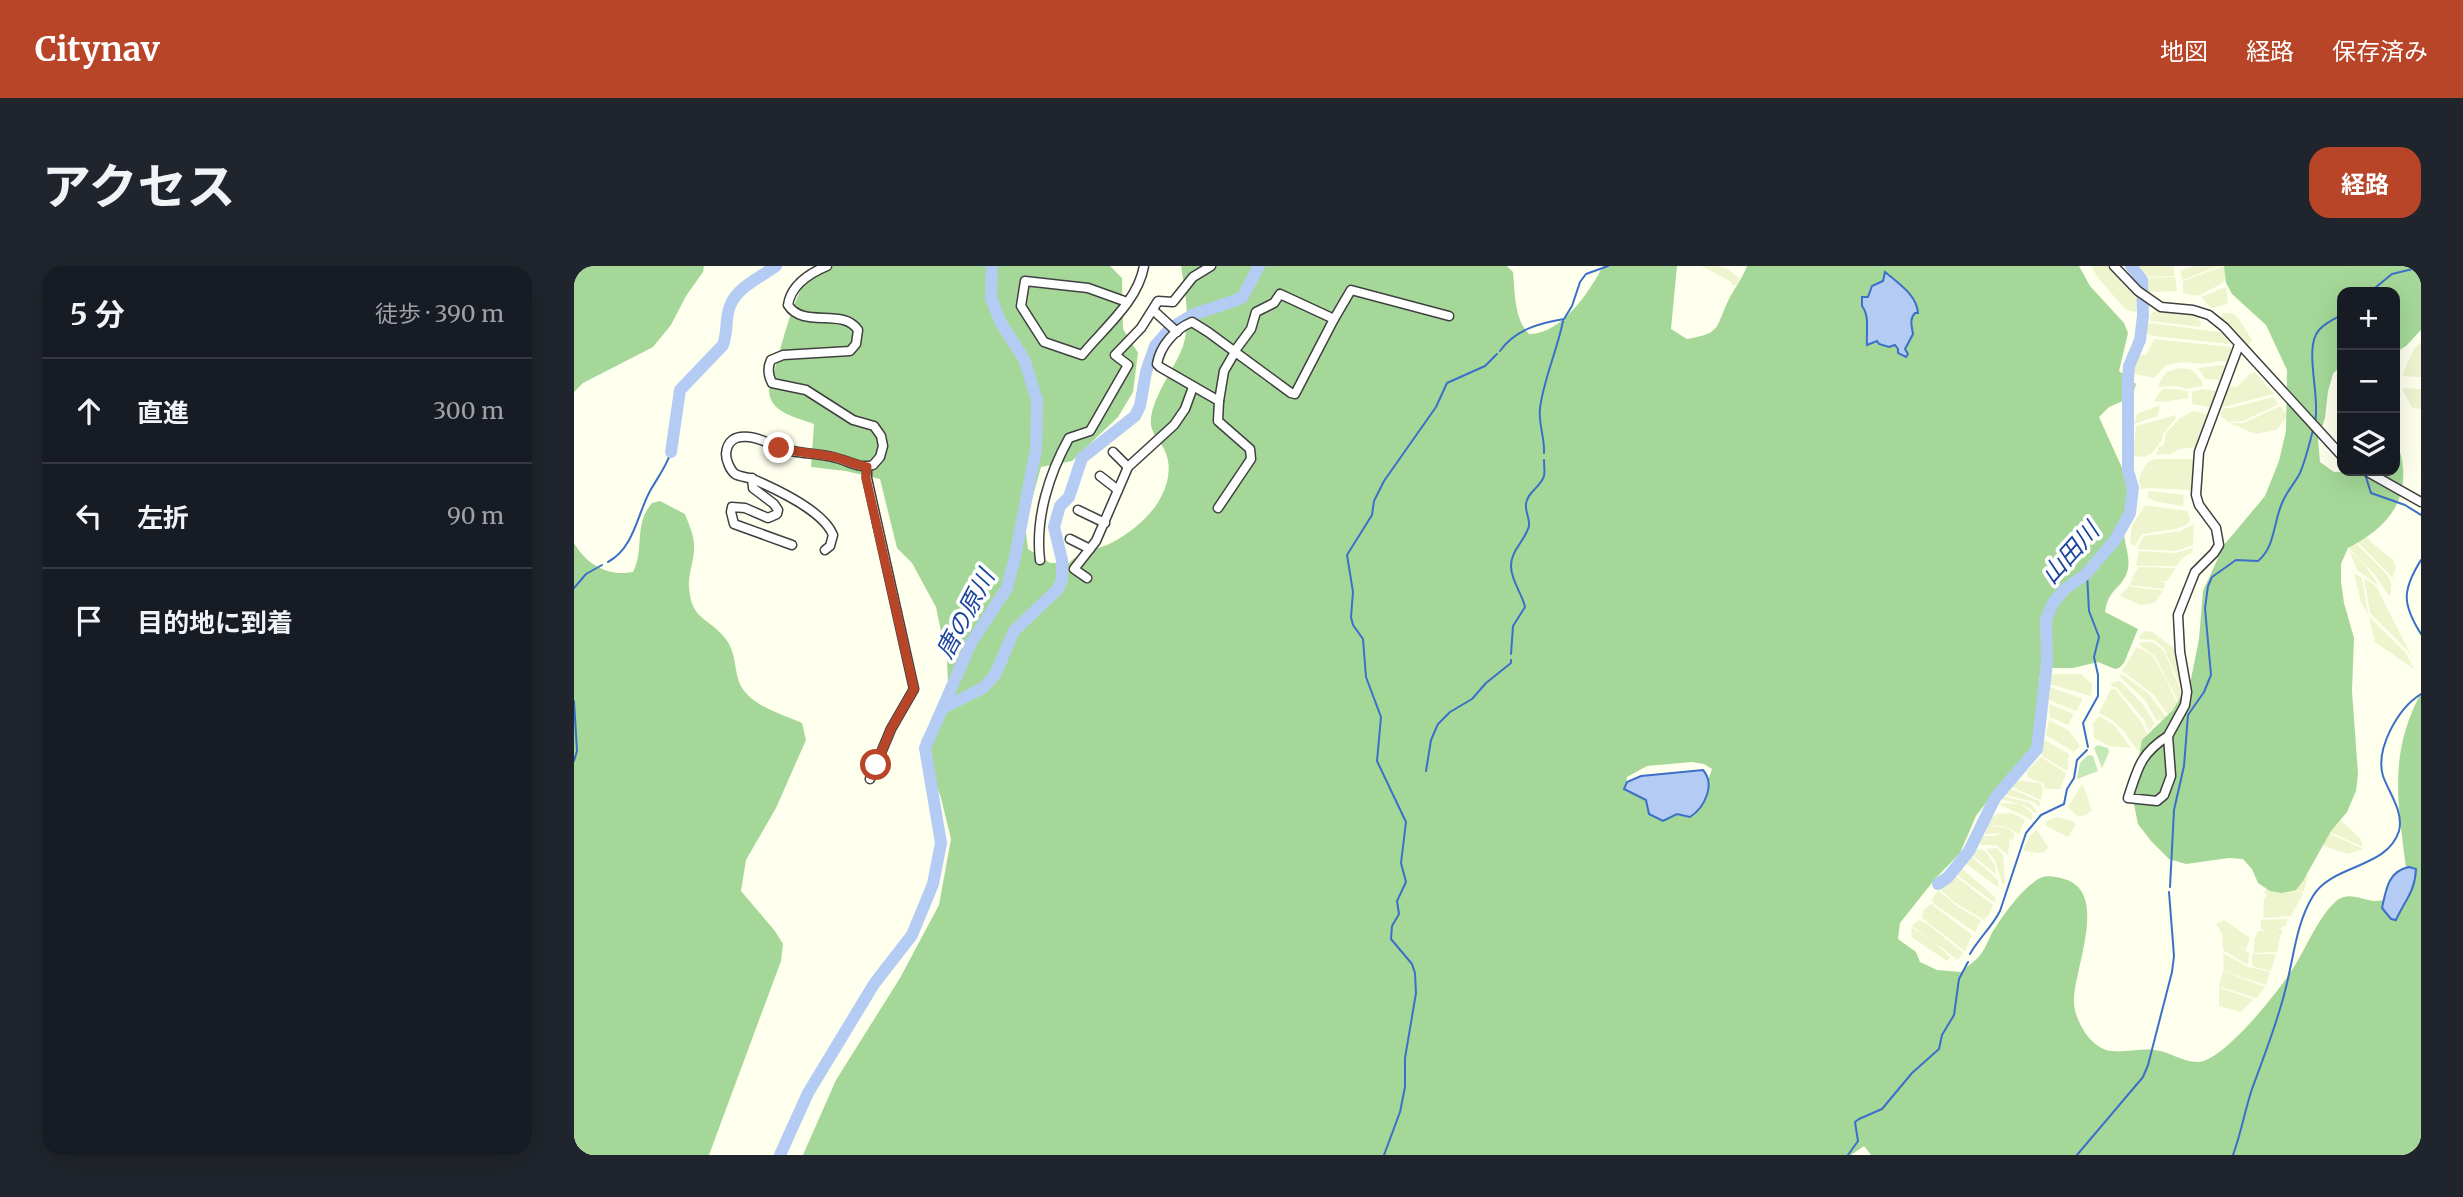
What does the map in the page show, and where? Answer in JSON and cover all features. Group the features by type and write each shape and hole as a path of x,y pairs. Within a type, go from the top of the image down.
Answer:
{"street":[{"path":"825,550 830,546 833,535 827,523 818,515 752,478 736,474 726,455 734,439 745,435 797,453 835,457 867,467 880,457 883,446 881,436 874,426 853,420 806,390 772,383 769,376 768,366 771,360 783,355 850,351 856,344 858,330 854,324 803,317 792,312 788,305 789,296 801,281 827,266"},
{"path":"1126,302 1088,288 1025,282 1021,306 1044,342 1082,355 1126,302 1142,279 1144,266"},
{"path":"1040,560 1037,539 1041,517 1060,455 1069,438 1090,432 1126,369 1128,365 1115,355 1158,301 1174,302 1192,277 1212,266"},
{"path":"2114,266 2138,291 2161,307 2193,310 2209,316 2337,451"},
{"path":"1219,401 1157,364 1159,352 1188,323 1197,324 1295,394 1351,290 1449,316"},
{"path":"1218,508 1251,459 1250,449 1217,421 1224,371 1251,329 1256,312 1274,303 1280,293 1334,319"},
{"path":"1153,310 1177,332"},
{"path":"2168,736 2171,776 2164,796 2150,802 2128,798 2145,755 2150,748 2168,736 2185,705 2187,692 2180,652 2178,615 2195,572 2219,545 2216,528 2199,505 2196,495 2199,452 2239,345"},
{"path":"1087,578 1074,569 1105,523 1128,467 1174,425 1185,409 1193,387"},
{"path":"1113,452 1128,467"},
{"path":"867,467 866,478 914,689 891,729 870,779"},
{"path":"1100,475 1118,490"},
{"path":"2376,476 2421,502"},
{"path":"752,478 753,488 774,504 778,510 777,514 768,518 738,506 732,507 734,524 792,545"},
{"path":"1078,510 1105,523"},
{"path":"1070,539 1090,549"}],"green space":[{"path":"574,266 704,266 671,325 653,347 583,383 574,392"},
{"path":"834,266 1110,266 1122,278 1123,329 1138,353 1133,392 1118,417 1072,461 1041,467 1025,525 1028,549 1050,563 1069,563 1083,553 1107,545 1130,531 1150,513 1164,491 1169,465 1164,449 1154,434 1151,415 1185,337 1186,306 1181,266 1507,266 1513,272 1520,321 1529,334 1541,332 1563,320 1582,299 1603,266 1677,266 1671,329 1687,339 1706,334 1715,328 1747,266 2079,266 2090,286 2124,323 2128,333 2119,371 2136,384 2132,397 2109,407 2099,417 2133,496 2123,527 2128,568 2123,580 2111,594 2105,612 2138,629 2124,663 2119,668 2098,662 2073,668 2042,668 2033,758 2008,774 1976,816 1960,853 1900,923 1898,939 1916,952 1920,962 1937,970 1961,972 1981,954 2002,918 2028,887 2045,877 2064,879 2078,887 2085,900 2086,934 2074,1004 2078,1020 2088,1037 2106,1050 2154,1050 2193,1062 2210,1058 2250,1024 2275,993 2332,905 2348,896 2375,901 2395,897 2405,882 2398,779 2404,737 2421,693 2421,1155 1871,1155 1864,1146 1851,1155 803,1155 836,1080 900,978 939,905 951,839 941,798 921,741 948,683 947,661 936,607 912,563 897,548 880,479 811,467 814,424 785,413 770,398 769,391 797,298 809,278","holes":["1692,762 1712,769 1704,791 1649,798 1626,785 1627,777 1647,766"]},
{"path":"1701,266 1719,266 1729,270 1739,278 1737,285 1732,285 1730,281"},
{"path":"2091,266 2108,266 2137,296 2136,312 2126,310"},
{"path":"2137,266 2174,266 2174,276 2146,277"},
{"path":"2193,266 2220,266 2182,280 2180,271"},
{"path":"2224,266 2227,274 2223,283 2198,296 2183,293 2183,281"},
{"path":"2224,266 2421,266 2421,330 2400,350 2400,287 2337,287 2337,370 2328,391 2325,418 2318,439 2320,462 2337,472 2337,476 2400,476 2400,452 2403,482 2396,506 2389,517 2371,534 2348,548 2341,564 2344,603 2354,638 2352,691 2358,774 2356,791 2347,812 2331,831 2303,881 2296,890 2282,893 2270,891 2258,883 2252,869 2243,859 2229,858 2186,864 2169,859 2138,824 2132,795 2142,740 2173,710 2191,679 2199,639 2203,591 2224,545 2265,496 2279,461 2286,431 2287,370 2266,325 2232,294 2226,283"},
{"path":"2175,277 2177,291 2149,292 2146,278"},
{"path":"2226,287 2228,304 2211,308 2201,297"},
{"path":"2156,310 2197,315 2200,327 2150,321 2151,314"},
{"path":"2224,313 2234,314 2239,319 2252,340 2248,346 2220,317"},
{"path":"2151,323 2218,332 2224,334 2230,344 2153,336 2145,333"},
{"path":"2154,339 2231,347 2231,355 2229,362 2166,365 2154,378 2130,373 2136,355 2146,355"},
{"path":"2421,342 2421,377 2402,376 2414,349"},
{"path":"2227,366 2222,380 2205,379 2198,368"},
{"path":"2180,368 2192,370 2203,386 2186,389 2177,386 2157,387 2166,372"},
{"path":"2255,372 2274,394 2223,407 2222,399 2228,386 2237,387"},
{"path":"2402,388 2421,389 2421,409 2412,408"},
{"path":"2162,389 2188,392 2188,398 2154,401"},
{"path":"2202,389 2218,391 2212,408 2192,404 2192,392"},
{"path":"2273,397 2279,404 2243,421 2228,422 2221,416 2223,408"},
{"path":"2160,405 2158,416 2134,424 2137,414"},
{"path":"2280,406 2288,416 2276,430 2255,434 2230,423 2244,423"},
{"path":"2194,411 2210,415 2197,447 2156,455 2159,447 2163,446 2166,433 2180,418"},
{"path":"2176,415 2152,453 2145,457 2133,456 2136,426"},
{"path":"2155,459 2195,459 2192,490 2141,489 2139,481 2142,471 2148,462"},
{"path":"2149,491 2184,495 2183,506 2154,501 2147,497"},
{"path":"660,501 685,514 694,541 689,582 690,598 701,617 725,638 732,652 741,686 750,698 802,723 806,740 776,808 746,860 741,891 783,944 781,961 709,1155 574,1155 574,543 591,563 607,571 633,572 646,511 652,503"},
{"path":"2145,505 2187,511 2190,519 2188,524 2176,529 2142,534 2135,546 2130,540 2132,526"},
{"path":"2194,524 2193,545 2176,551 2137,549 2144,536 2180,531"},
{"path":"2357,525 2372,543 2392,559 2396,566 2393,578 2348,532"},
{"path":"2352,539 2387,575 2391,582 2391,596 2350,549"},
{"path":"2193,548 2193,552 2176,566 2136,566 2139,551 2175,553"},
{"path":"2349,550 2363,563 2379,586 2357,570"},
{"path":"2139,567 2176,568 2167,581 2158,581 2165,582 2164,589 2129,585 2132,580 2138,580 2131,579"},
{"path":"2354,573 2362,578 2368,614 2361,603"},
{"path":"2364,578 2376,586 2414,661 2407,650 2370,613"},
{"path":"2129,586 2163,590 2155,603 2140,605 2120,596"},
{"path":"2369,617 2406,653 2414,669 2375,642"},
{"path":"2145,631 2152,632 2175,649 2184,695 2164,648 2154,640 2139,639"},
{"path":"2141,642 2153,642 2164,651 2182,694 2180,705 2155,656 2139,645"},
{"path":"2137,647 2152,655 2166,679 2179,708 2170,717 2153,694 2122,671"},
{"path":"2052,674 2081,674 2092,684 2091,696 2049,684"},
{"path":"2122,674 2148,693 2167,718 2157,721 2145,700 2119,676"},
{"path":"2120,681 2142,703 2155,724 2148,731 2145,721 2116,687 2110,686 2113,682"},
{"path":"2050,687 2083,699 2076,711 2049,700"},
{"path":"2111,689 2115,689 2142,723 2151,742 2146,748 2138,751 2122,729 2099,713"},
{"path":"2049,704 2074,714 2068,725 2050,717"},
{"path":"2099,716 2114,725 2131,748 2109,746 2094,738 2093,723"},
{"path":"2049,720 2069,731 2080,746 2074,752 2046,735"},
{"path":"2043,739 2069,754 2067,771 2042,756"},
{"path":"2098,745 2108,748 2109,752 2102,768 2094,748"},
{"path":"2088,755 2093,756 2098,771 2077,779 2080,763"},
{"path":"2041,757 2066,773 2060,789 2045,789 2044,784 2027,777 2027,771"},
{"path":"2015,780 2040,783 2043,788 2041,800 2010,786"},
{"path":"2082,784 2092,811 2077,816 2068,807"},
{"path":"2011,789 2037,800 2040,802 2039,807 2034,802 2006,795 2005,792"},
{"path":"2003,796 2030,803 2037,812 2035,814 2020,804 1999,799"},
{"path":"1997,803 2020,804 2032,813 2032,820"},
{"path":"2012,813 2025,820 2019,834 2004,826 1990,826 2007,828 2015,834 2012,841 2010,837 2008,855 1996,845 1980,845 1982,836 2002,833 1985,834 1987,820 1997,814"},
{"path":"2057,817 2076,824 2068,837 2045,825 2046,821"},
{"path":"2341,821 2360,838 2363,847 2323,829 2332,822"},
{"path":"2318,829 2363,849 2347,854 2308,837"},
{"path":"2037,830 2048,847 2039,853 2024,851 2031,834"},
{"path":"1997,848 2003,855 2003,885 1995,861 1986,849"},
{"path":"1972,850 1983,850 1987,853 1995,866 1996,874 1972,855"},
{"path":"1970,855 1998,880 1999,888 1965,863"},
{"path":"1961,868 1995,897 1996,901 1963,880 1957,874"},
{"path":"1955,876 1993,905 1984,920 1954,902 1940,889"},
{"path":"2308,876 2304,891 2293,892 2303,894 2291,916 2263,918 2264,899 2267,895 2264,892 2276,879"},
{"path":"1938,890 1958,907 1981,920 1975,932 1934,904 1932,900"},
{"path":"1931,904 1972,935 1965,951 1922,918 1923,911"},
{"path":"2288,919 2286,925 2279,929 2282,929 2282,934 2277,936 2280,936 2277,952 2254,953 2254,940 2258,931 2268,930 2261,929 2261,920"},
{"path":"1919,920 1963,953 1958,960 1912,926"},
{"path":"2224,920 2250,938 2246,950 2236,944 2249,953 2248,965 2223,950 2222,933 2216,924"},
{"path":"1912,928 1950,957 1947,961 1913,938"},
{"path":"2223,953 2248,967 2270,972 2266,985 2224,971"},
{"path":"2252,954 2276,954 2271,971 2252,966"},
{"path":"2223,971 2265,987 2257,998 2219,987"},
{"path":"2219,988 2253,1000 2241,1012 2219,1006"}],"water":[{"path":"1885,272 1906,290 1917,307 1918,313 1913,315 1911,320 1913,334 1905,349 1908,354 1906,357 1898,353 1895,345 1889,347 1877,341 1867,345 1867,319 1862,297 1868,297 1872,286 1883,281"},
{"path":"1703,770 1708,782 1707,796 1700,808 1690,817 1677,814 1663,821 1649,814 1646,800 1624,789 1627,782 1641,776"},
{"path":"2409,867 2416,869 2412,890 2396,920 2391,919 2382,908 2387,888 2396,873"}],"waterway":[{"path":"671,452 680,390 723,345 728,311 733,299 776,266"},
{"name":"唐の原川","path":"780,1155 808,1093 874,984 912,935 933,884 941,843 925,748 971,643 1007,588 1015,557 1036,449 1037,400 1024,359 1001,323 991,298 992,266"},
{"path":"1174,326 1192,315 1242,298 1259,266"},
{"path":"1500,351 1520,333 1564,319 1586,274 1608,266"},
{"name":"山田川","path":"1938,884 1948,877 1969,851 1995,798 2037,749 2047,663 2046,620 2053,603 2064,590 2086,574 2115,540 2130,513 2133,488 2128,471 2128,380 2129,366 2140,340 2143,316 2142,280 2131,266"},
{"path":"2376,287 2392,274 2421,267"},
{"path":"2315,422 2312,360 2314,338 2324,325 2337,318"},
{"path":"1544,453 1540,408 1563,321"},
{"path":"943,708 983,688 995,675 1014,631 1058,589 1062,579 1062,560 1054,527 1060,506 1069,497 1082,458 1135,416 1155,346 1169,330"},
{"path":"1384,1155 1400,1112 1405,1087 1405,1058 1416,993 1412,964 1391,939 1392,926 1399,914 1397,901 1406,882 1401,863 1406,822 1377,761 1381,717 1366,677 1363,639 1351,617 1353,592 1347,555 1372,515 1374,501 1384,481 1436,407 1447,383 1485,366 1497,354"},
{"path":"2170,887 2174,810 2184,766 2188,715 2204,692 2211,675 2205,608 2208,586 2212,577 2236,560 2258,561 2264,555 2283,501 2302,468 2313,430"},
{"path":"608,562 617,556 629,540 650,491 671,452"},
{"path":"1511,654 1513,626 1525,607 1513,577 1512,560 1529,526 1527,500 1542,480 1544,460"},
{"path":"2366,476 2371,493 2405,505 2421,515"},
{"path":"2421,560 2410,580 2407,597 2410,614 2421,634"},
{"path":"574,588 586,574 602,565"},
{"path":"2087,574 2089,611 2099,637 2094,657 2098,675 2098,696 2083,723 2088,747"},
{"path":"1426,771 1431,740 1438,724 1450,712 1472,699 1486,683 1511,663 1511,660"},
{"path":"2233,1155 2252,1089 2280,1010 2303,916 2313,896 2333,878 2383,853 2393,843 2399,831 2398,810 2383,776 2382,754 2390,730 2397,719 2412,700 2421,694"},
{"path":"574,701 577,751 574,761"},
{"path":"1970,954 2000,911 2026,833 2041,815 2064,804 2067,789 2074,778 2077,760 2087,750"},
{"path":"2077,1155 2143,1077 2148,1065 2174,956 2169,892"},
{"path":"1848,1155 1858,1141 1855,1122 1882,1109 1912,1073 1939,1049 1942,1035 1954,1015 1959,979 1968,962"}],"route":[{"path":"779,448 835,457 867,467 866,478 914,689 891,729 876,765"}]}
